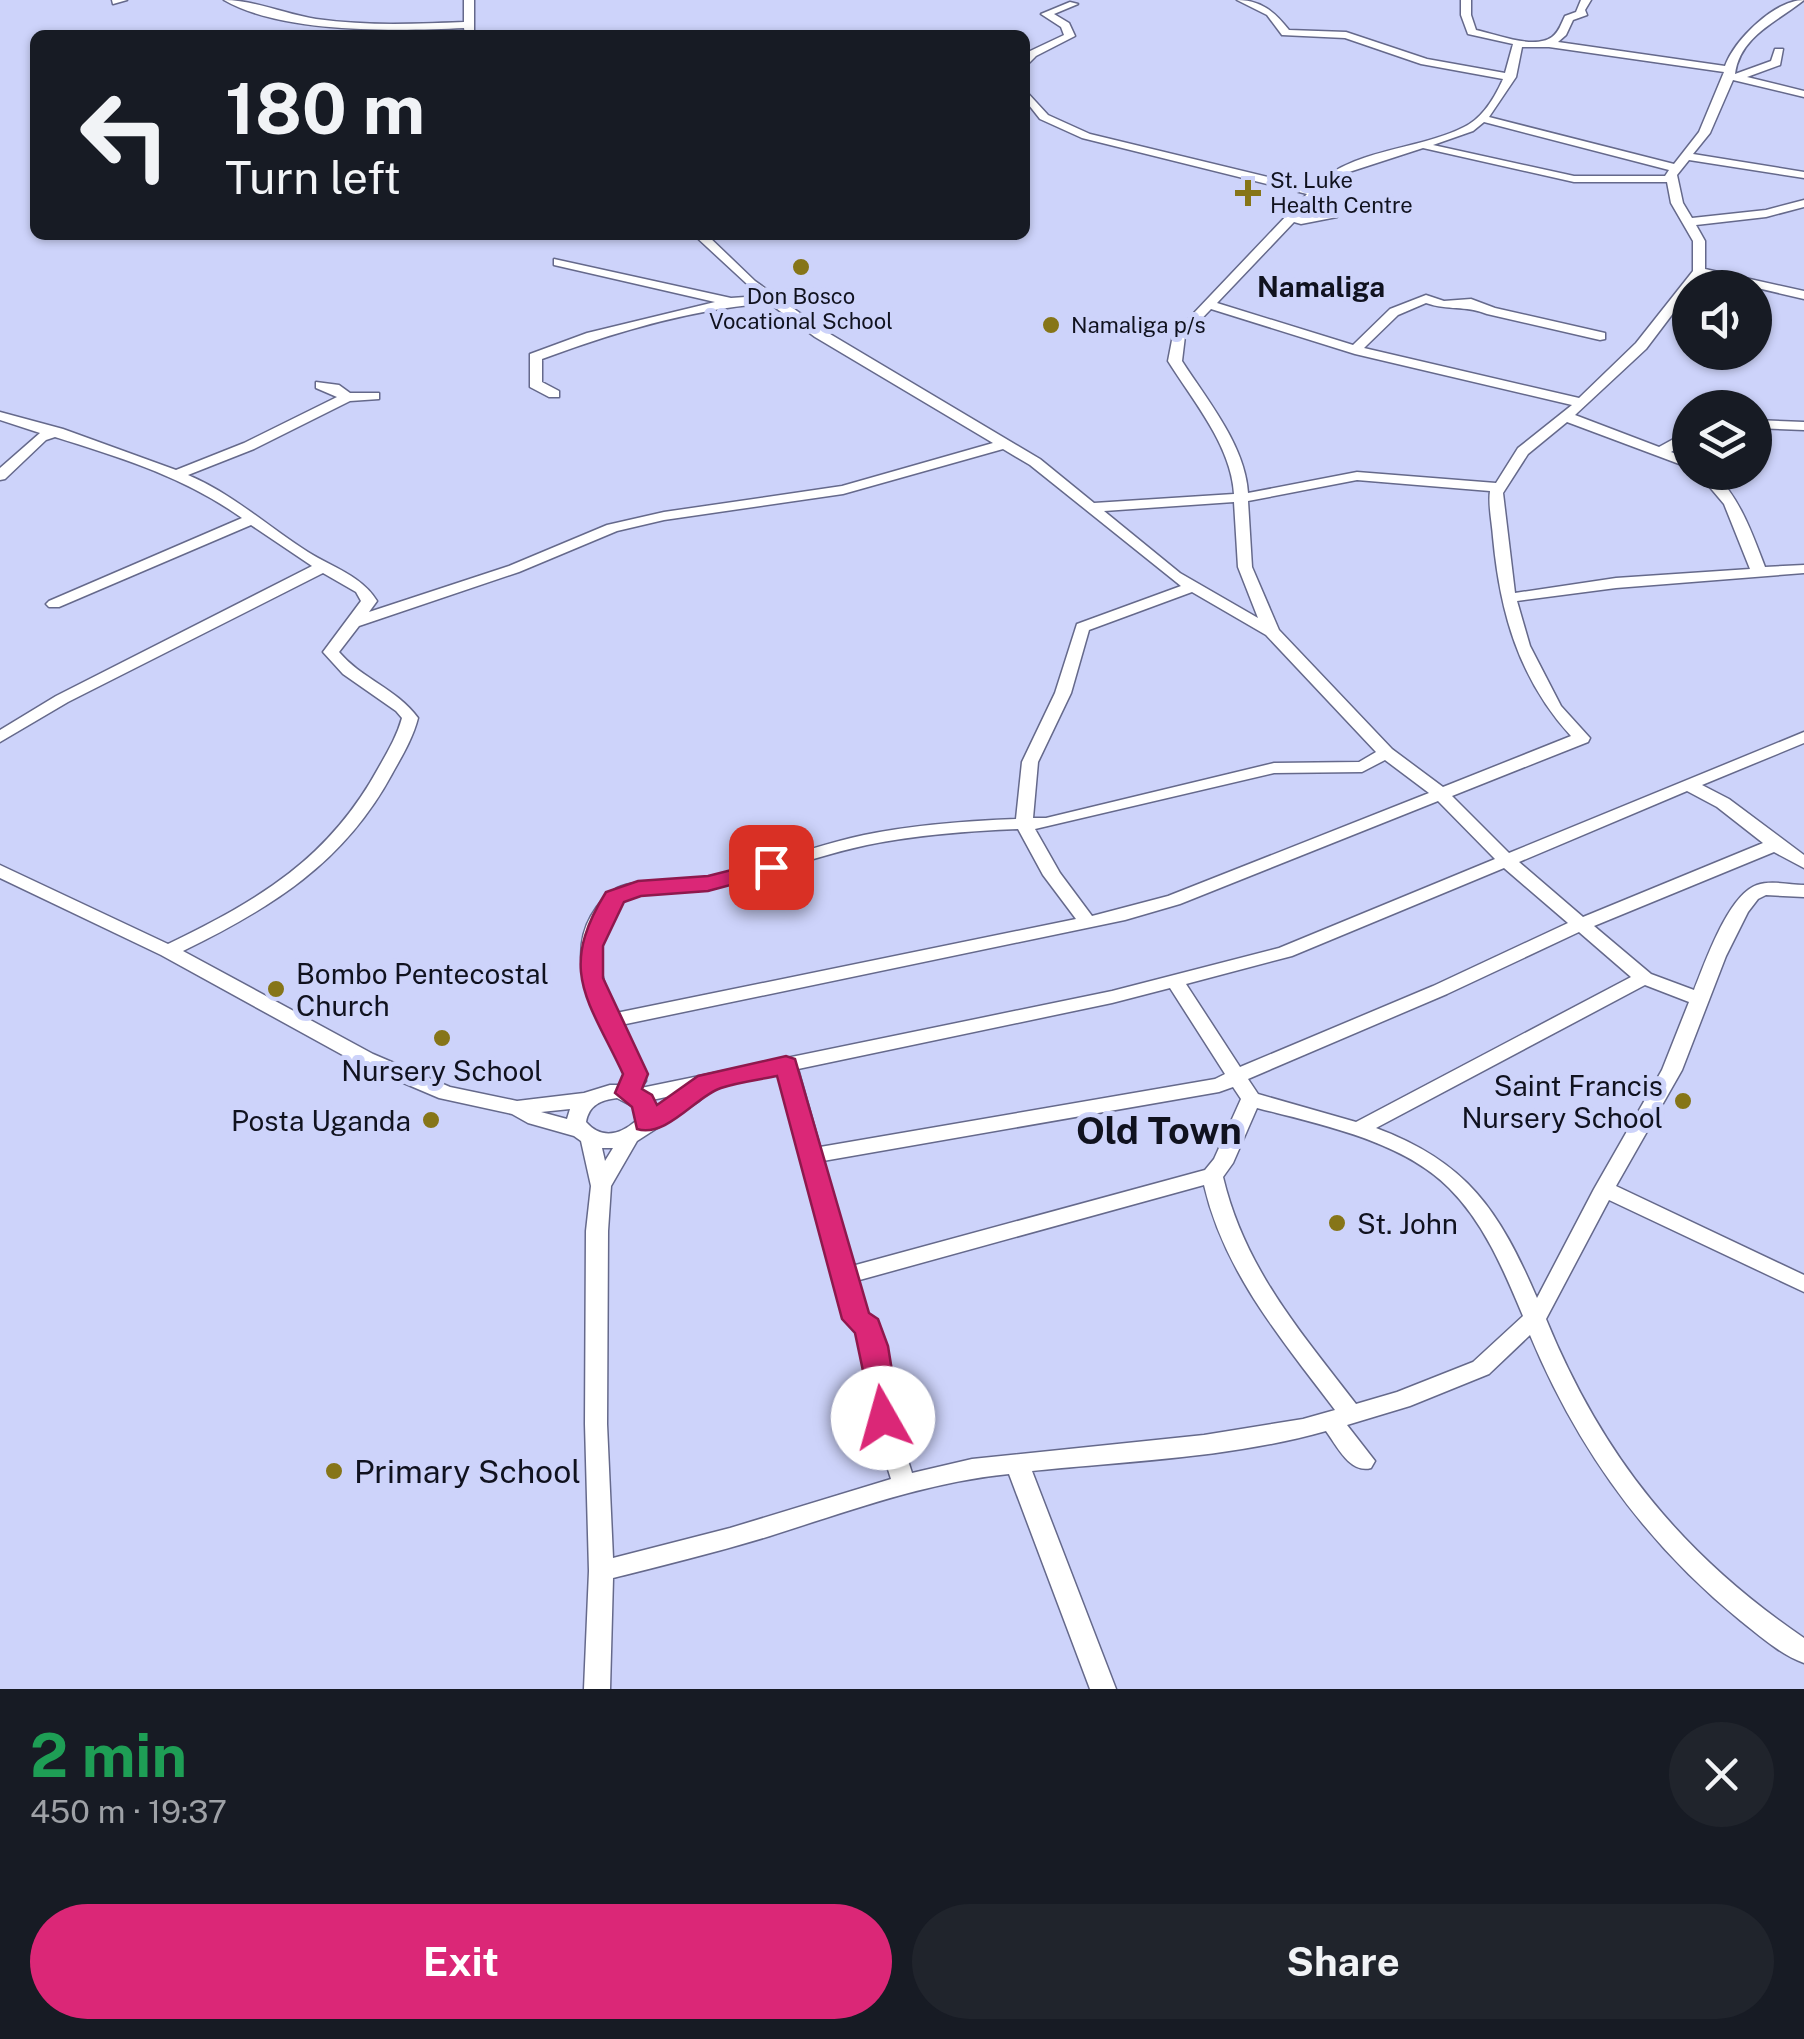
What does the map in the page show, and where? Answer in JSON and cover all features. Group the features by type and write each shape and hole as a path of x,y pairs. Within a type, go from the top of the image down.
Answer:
{"street":[{"path":"229,0 260,12 314,24 469,30 469,0"},
{"path":"1242,0 1271,12 1286,33 1346,35 1411,59 1511,77"},
{"path":"1466,0 1472,32 1731,74 1804,94"},
{"path":"1549,44 1560,36 1570,18 1583,13 1580,10 1586,0"},
{"path":"1699,270 1702,255 1691,222 1678,203 1678,168 1704,133 1758,27 1799,0"},
{"path":"1030,57 1070,36 1065,25 1046,14 1073,4"},
{"path":"1272,632 1245,566 1241,497 1222,433 1192,391 1174,352 1178,334 1210,305 1312,191 1342,171 1422,146 1484,120 1511,77 1516,38"},
{"path":"1731,74 1776,63 1779,51"},
{"path":"1030,102 1036,112 1074,132 1312,191"},
{"path":"1484,120 1678,168"},
{"path":"1422,146 1574,180 1678,168 1804,175"},
{"path":"1691,222 1766,213 1804,203"},
{"path":"1290,216 1301,220 1333,215"},
{"path":"705,240 770,299 820,334 1001,445 1036,462 1095,507 1154,560 1272,632 1386,753 1441,794 1506,859 1644,978 1701,1000"},
{"path":"558,262 731,302"},
{"path":"1772,287 1804,294"},
{"path":"554,394 535,384 535,357 592,336 731,302 770,299"},
{"path":"1356,349 1394,312 1426,300 1472,303 1600,336"},
{"path":"1210,305 1356,349 1583,402"},
{"path":"610,1021 1088,923 1174,900 1582,738 1554,708 1530,666 1510,598 1494,505 1498,487 1524,451 1583,402 1640,346 1672,306"},
{"path":"321,385 346,397"},
{"path":"176,475 249,446 346,397 374,396"},
{"path":"0,416 58,432 176,475 230,500 367,594 369,601 359,621 335,642 331,652 404,709 410,718 406,734 356,819 302,873 168,951"},
{"path":"1567,417 1672,456"},
{"path":"1772,425 1804,426"},
{"path":"0,476 40,437 58,432"},
{"path":"359,621 514,570 612,528 664,516 830,492 1001,445"},
{"path":"1662,451 1672,445"},
{"path":"1095,507 1241,497 1357,476 1498,487"},
{"path":"1723,490 1758,570"},
{"path":"54,604 252,518"},
{"path":"0,737 76,692 324,566"},
{"path":"1510,598 1616,582 1804,569"},
{"path":"1088,923 1052,875 1024,824 1030,762 1063,693 1082,627 1194,586"},
{"path":"516,1108 587,1100 606,1092 632,1094 708,1082 1176,983 1285,952 1804,736"},
{"path":"632,1094 635,1074 590,978 591,946 607,907 625,891 708,884 865,840 967,826 1060,820 1274,768 1362,767 1386,753"},
{"path":"1686,784 1723,802 1804,863"},
{"path":"812,1156 1131,1098 1192,1091 1240,1078 1282,1055 1775,844"},
{"path":"0,871 168,951 366,1059 446,1093 516,1108 555,1125 616,1141 692,1096 708,1082"},
{"path":"600,1571 730,1538 904,1484 1018,1463 1243,1439 1342,1418 1445,1384 1480,1368 1536,1317 1672,1070 1717,956 1752,895 1780,887 1804,891"},
{"path":"1356,1130 1644,978"},
{"path":"1176,983 1251,1100 1356,1130 1410,1152 1452,1178 1484,1218 1536,1317 1551,1358 1578,1410 1640,1511 1682,1558 1721,1592 1804,1652"},
{"path":"786,1065 856,1319 868,1327 878,1371 873,1386 904,1484"},
{"path":"601,1186 638,1130 647,1108 632,1094"},
{"path":"587,1100 576,1114 601,1186 597,1232 597,1689"},
{"path":"846,1276 1212,1175 1223,1163 1251,1100"},
{"path":"1212,1175 1216,1202 1238,1256 1342,1418 1363,1460"},
{"path":"1604,1190 1804,1284"},
{"path":"1018,1463 1103,1689"}],"place":[{"name":"St. Luke Health Centre","path":"1248,193"},
{"name":"Don Bosco Vocational School","path":"801,267"},
{"name":"Namaliga p/s","path":"1051,325"},
{"name":"Bombo Pentecostal Church","path":"276,989"},
{"name":"Nursery School","path":"442,1038"},
{"name":"Saint Francis Nursery School","path":"1683,1101"},
{"name":"Posta Uganda","path":"431,1120"},
{"name":"St. John","path":"1337,1223"},
{"name":"Primary School","path":"334,1471"}],"district":[{"name":"Namaliga","path":"1321,286"},
{"name":"Old Town","path":"1159,1130"}],"route":[{"path":"771,867 708,884 638,888 614,897 591,946 590,978 635,1074 636,1081 628,1093 647,1108 646,1123 666,1114 708,1082 786,1065 856,1319 868,1327 878,1371 873,1386 883,1418"}]}
